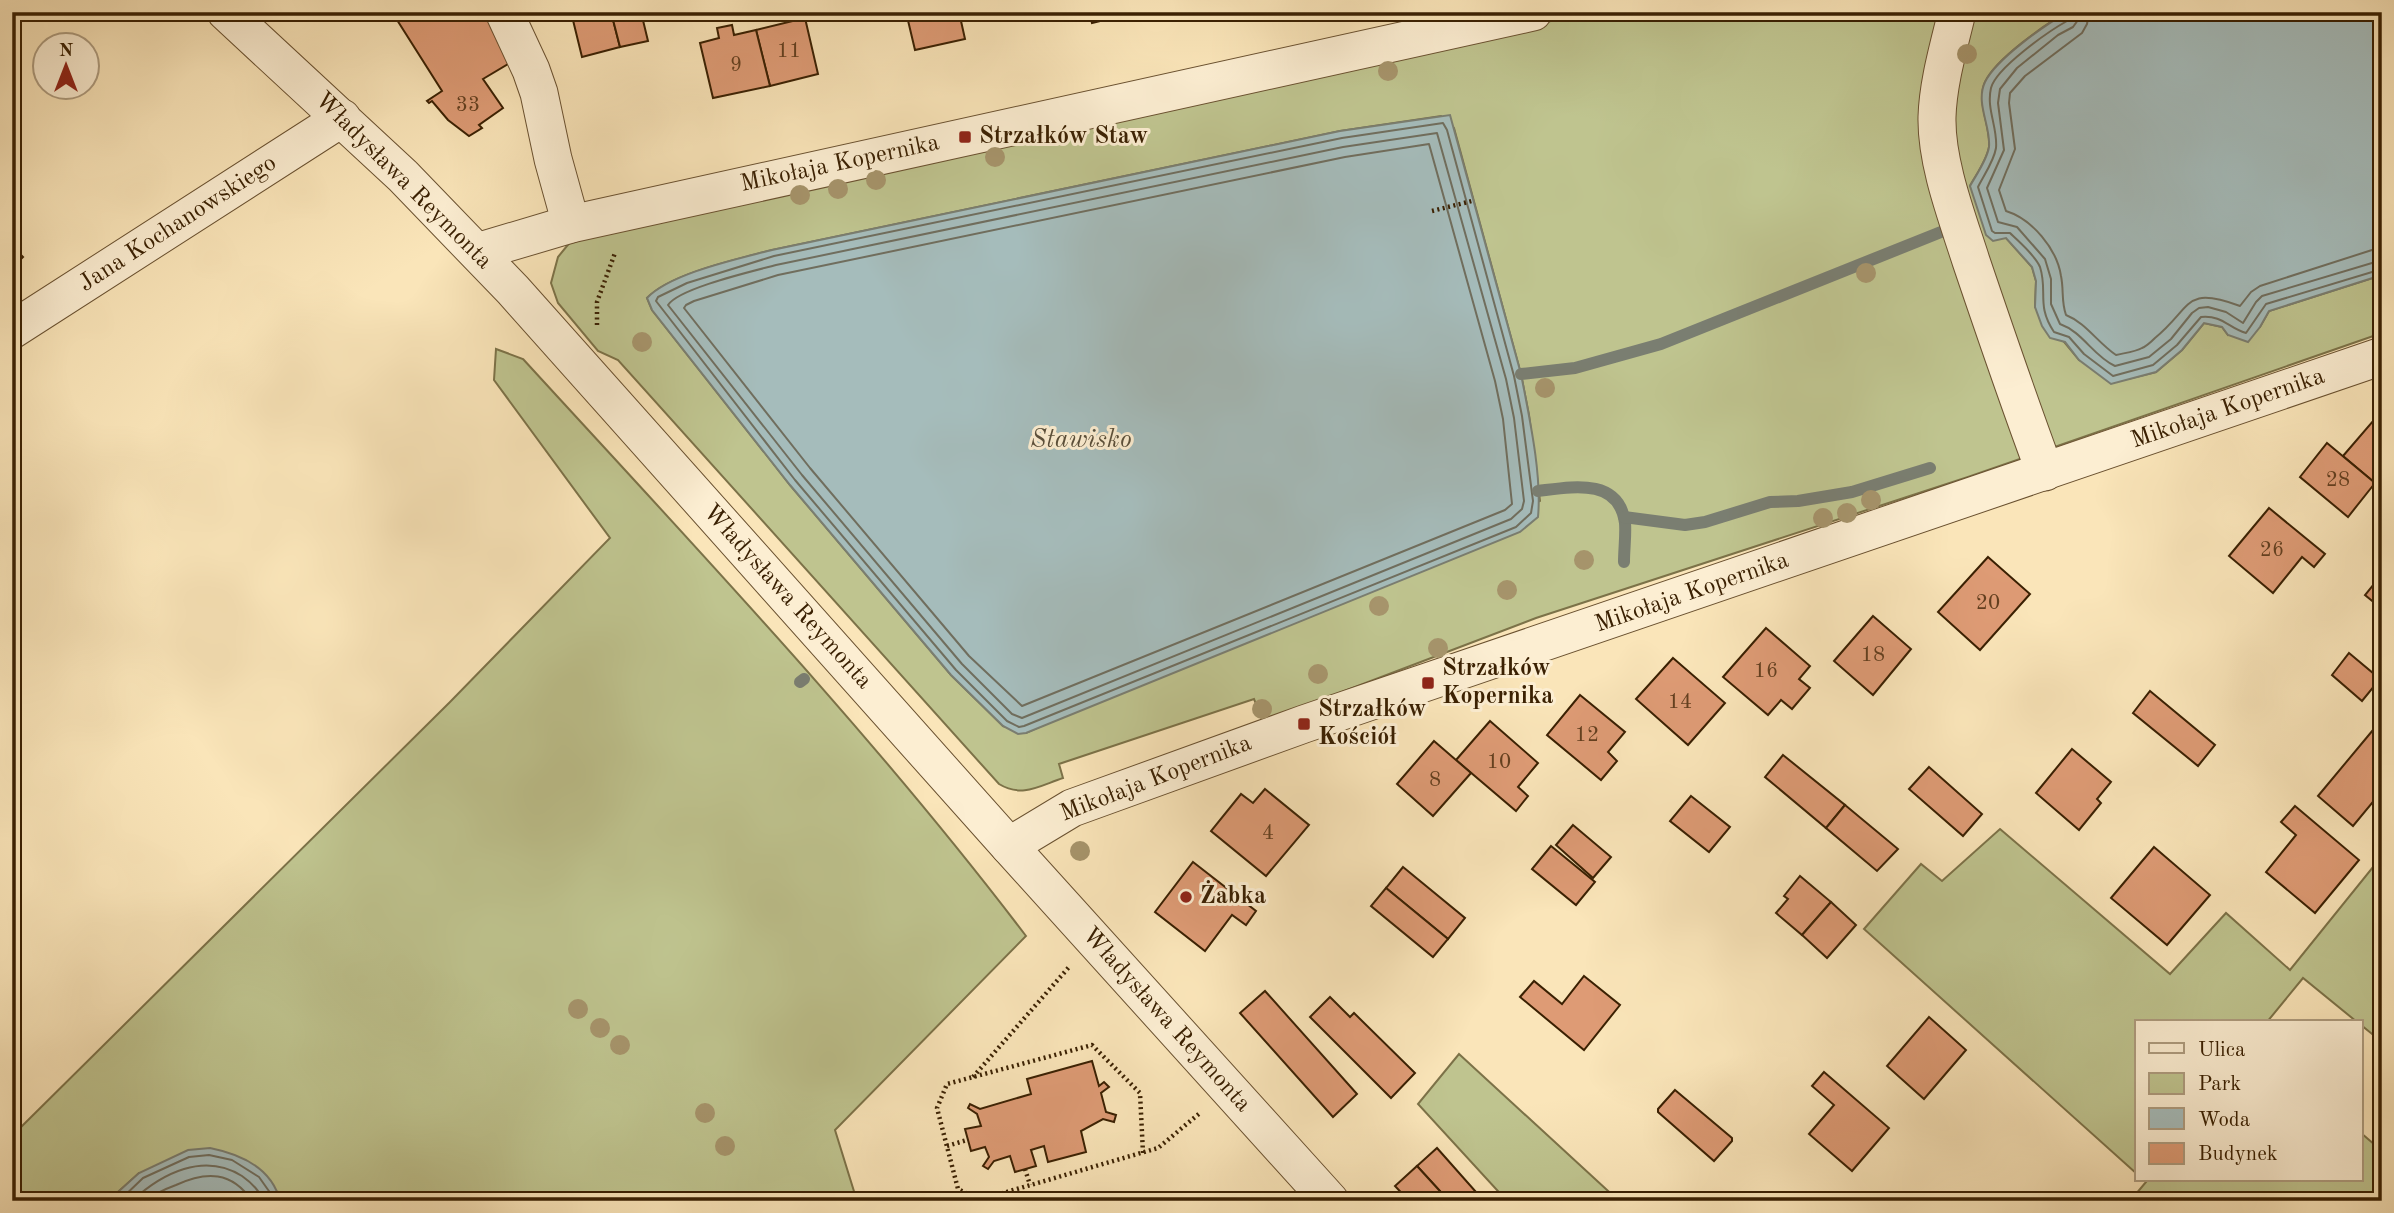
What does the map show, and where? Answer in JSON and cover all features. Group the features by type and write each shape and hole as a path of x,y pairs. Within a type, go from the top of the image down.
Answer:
{"street":[{"name":"Władysława Reymonta","path":"226,12 403,176 477,252 1329,1201"},
{"path":"504,12 539,93 553,159 571,223"},
{"name":"Mikołaja Kopernika","path":"477,252 571,223 1534,12"},
{"path":"1957,12 1940,87 1937,118 1940,148 1955,213 2002,355 2045,472"},
{"name":"Jana Kochanowskiego","path":"12,330 342,118"},
{"name":"Mikołaja Kopernika","path":"1009,846 1072,808 1304,724 2382,356"}],"path":[{"path":"1432,211 1472,201"},
{"path":"598,330 597,302 628,211"},
{"path":"972,1078 1069,967"},
{"path":"1143,1153 1140,1093 1092,1045 947,1084 937,1108 958,1189 979,1200 1158,1149 1196,1117"},
{"path":"947,1146 967,1140"},
{"path":"1025,1169 1030,1185"}],"green space":[{"path":"1591,12 2068,12 2010,53 1985,82 1982,98 1989,147 1970,186 2006,238 2032,267 2036,281 2035,307 2079,360 2128,379 2156,372 2182,350 2204,323 2222,327 2228,335 2260,327 2269,311 2382,275 2382,333 1968,477 1536,618 1263,722 1254,699 1059,764 1063,778 1031,789 1015,790 999,784 618,360 598,351 558,303 551,283 558,257 571,241","holes":["1441,116 1454,128 1521,374 1540,501 1026,733 1003,726 951,675 790,485 652,310 647,298 658,289 688,274 772,250 1340,131"]},
{"path":"496,349 523,359 717,571 907,787 1026,936 835,1130 857,1201 280,1201 278,1192 139,1173 108,1201 12,1201 12,1136 450,702 610,538 494,380"},
{"path":"2000,829 2170,974 2226,913 2290,970 2373,867 2382,876 2382,1042 2362,1026 2362,1020 2355,1020 2303,978 2269,1020 2135,1020 2135,1172 1864,929 1921,864 1942,881"},
{"path":"1459,1054 1619,1201 1507,1201 1418,1104"},
{"path":"2362,1134 2382,1151 2382,1201 2130,1201 2146,1182 2362,1182"}],"water":[{"path":"2068,12 2382,12 2382,275 2269,311 2248,342 2228,335 2222,327 2204,323 2182,350 2156,372 2111,384 2079,360 2065,342 2050,338 2035,307 2036,281 2032,267 2006,238 1993,241 1986,235 1970,186 1989,147 1982,106 1985,82 2010,53"},
{"name":"Stawisko","path":"1450,115 1521,374 1536,464 1538,517 1520,532 1026,733 1018,734 1003,726 951,675 790,485 652,310 647,298 658,289 688,274 772,250 1340,131"},
{"path":"210,1148 253,1164 270,1180 280,1201 108,1201 139,1173 188,1150"}],"building":[{"path":"392,12 484,12 513,61 483,79 503,108 479,125 482,128 469,136 448,120 432,101 427,101 442,91"},
{"path":"571,12 611,12 620,47 582,57"},
{"path":"611,12 641,12 648,41 620,47"},
{"path":"906,12 959,12 965,39 915,50"},
{"path":"1089,12 1137,12 1092,23"},
{"path":"805,18 818,74 770,86 756,30"},
{"path":"732,25 734,35 756,30 770,86 713,98 700,43 719,38 717,28"},
{"path":"12,246 23,257 12,268"},
{"path":"2373,421 2382,428 2382,489 2343,456"},
{"path":"2327,443 2375,483 2348,517 2300,477"},
{"path":"2269,508 2325,554 2314,567 2302,557 2273,593 2229,556"},
{"path":"1988,557 2030,594 1980,650 1938,612"},
{"path":"2382,574 2382,609 2365,595"},
{"path":"1873,616 1911,649 1873,695 1834,661"},
{"path":"1766,628 1810,666 1799,679 1810,688 1792,709 1781,700 1768,715 1723,677"},
{"path":"2349,653 2380,679 2362,701 2332,675"},
{"path":"1673,658 1725,703 1688,745 1636,699"},
{"path":"2150,691 2215,745 2198,766 2133,713"},
{"path":"1580,695 1625,732 1608,752 1617,761 1601,780 1547,735"},
{"path":"1490,721 1538,763 1518,787 1528,796 1516,811 1456,760"},
{"path":"2373,730 2382,737 2382,791 2353,826 2318,796"},
{"path":"1434,741 1471,773 1433,816 1397,784"},
{"path":"2072,749 2111,782 2097,799 2101,803 2079,830 2036,793"},
{"path":"1783,755 1845,805 1826,828 1765,777"},
{"path":"1929,767 1982,814 1963,836 1909,789"},
{"path":"1265,789 1309,825 1266,876 1211,831 1241,794 1253,803"},
{"path":"1691,796 1730,827 1709,852 1670,821"},
{"path":"1845,805 1898,849 1877,871 1826,828"},
{"path":"2295,806 2359,860 2315,913 2266,872 2296,835 2281,822"},
{"path":"1573,825 1611,857 1593,878 1556,845"},
{"path":"1551,846 1595,882 1576,905 1532,869"},
{"path":"2154,847 2210,895 2167,945 2111,898"},
{"path":"1193,862 1256,911 1246,925 1232,915 1205,951 1155,912"},
{"path":"1403,867 1465,918 1448,939 1386,888"},
{"path":"1800,876 1831,902 1802,935 1776,913 1788,899 1784,896"},
{"path":"1386,888 1448,939 1433,957 1371,906"},
{"path":"1831,902 1856,925 1827,958 1802,935"},
{"path":"1584,976 1620,1005 1584,1050 1520,997 1534,981 1562,1004"},
{"path":"1265,991 1357,1094 1333,1117 1240,1013"},
{"path":"1330,997 1350,1017 1354,1013 1415,1073 1391,1098 1310,1017"},
{"path":"1929,1017 1966,1050 1924,1099 1887,1066"},
{"path":"1092,1061 1099,1086 1104,1082 1109,1087 1101,1093 1106,1112 1116,1115 1114,1122 1103,1119 1081,1131 1086,1152 1048,1162 1044,1146 1031,1150 1036,1166 1015,1172 1010,1156 994,1161 988,1169 983,1166 989,1157 985,1147 971,1151 965,1129 981,1126 977,1114 968,1108 970,1104 980,1109 1031,1094 1027,1079"},
{"path":"1824,1072 1889,1128 1852,1171 1809,1134 1834,1105 1812,1086"},
{"path":"1675,1090 1732,1138 1714,1161 1658,1112"},
{"path":"1437,1148 1484,1201 1449,1201 1417,1166"},
{"path":"1417,1166 1449,1201 1409,1201 1395,1186"}],"waterway":[{"path":"1521,374 1575,368 1661,344 1946,230"},
{"path":"1624,517 1685,525 1705,522 1770,502 1798,501 1852,492 1930,468"},
{"path":"1538,491 1592,488 1614,498 1621,508 1625,523 1624,562"},
{"path":"800,682 804,679"}],"place":[{"name":"Strzałków Staw","path":"965,137"},
{"name":"Strzałków Kopernika","path":"1428,683"},
{"name":"Strzałków Kościół","path":"1304,724"},
{"name":"Żabka","path":"1186,897"}]}
